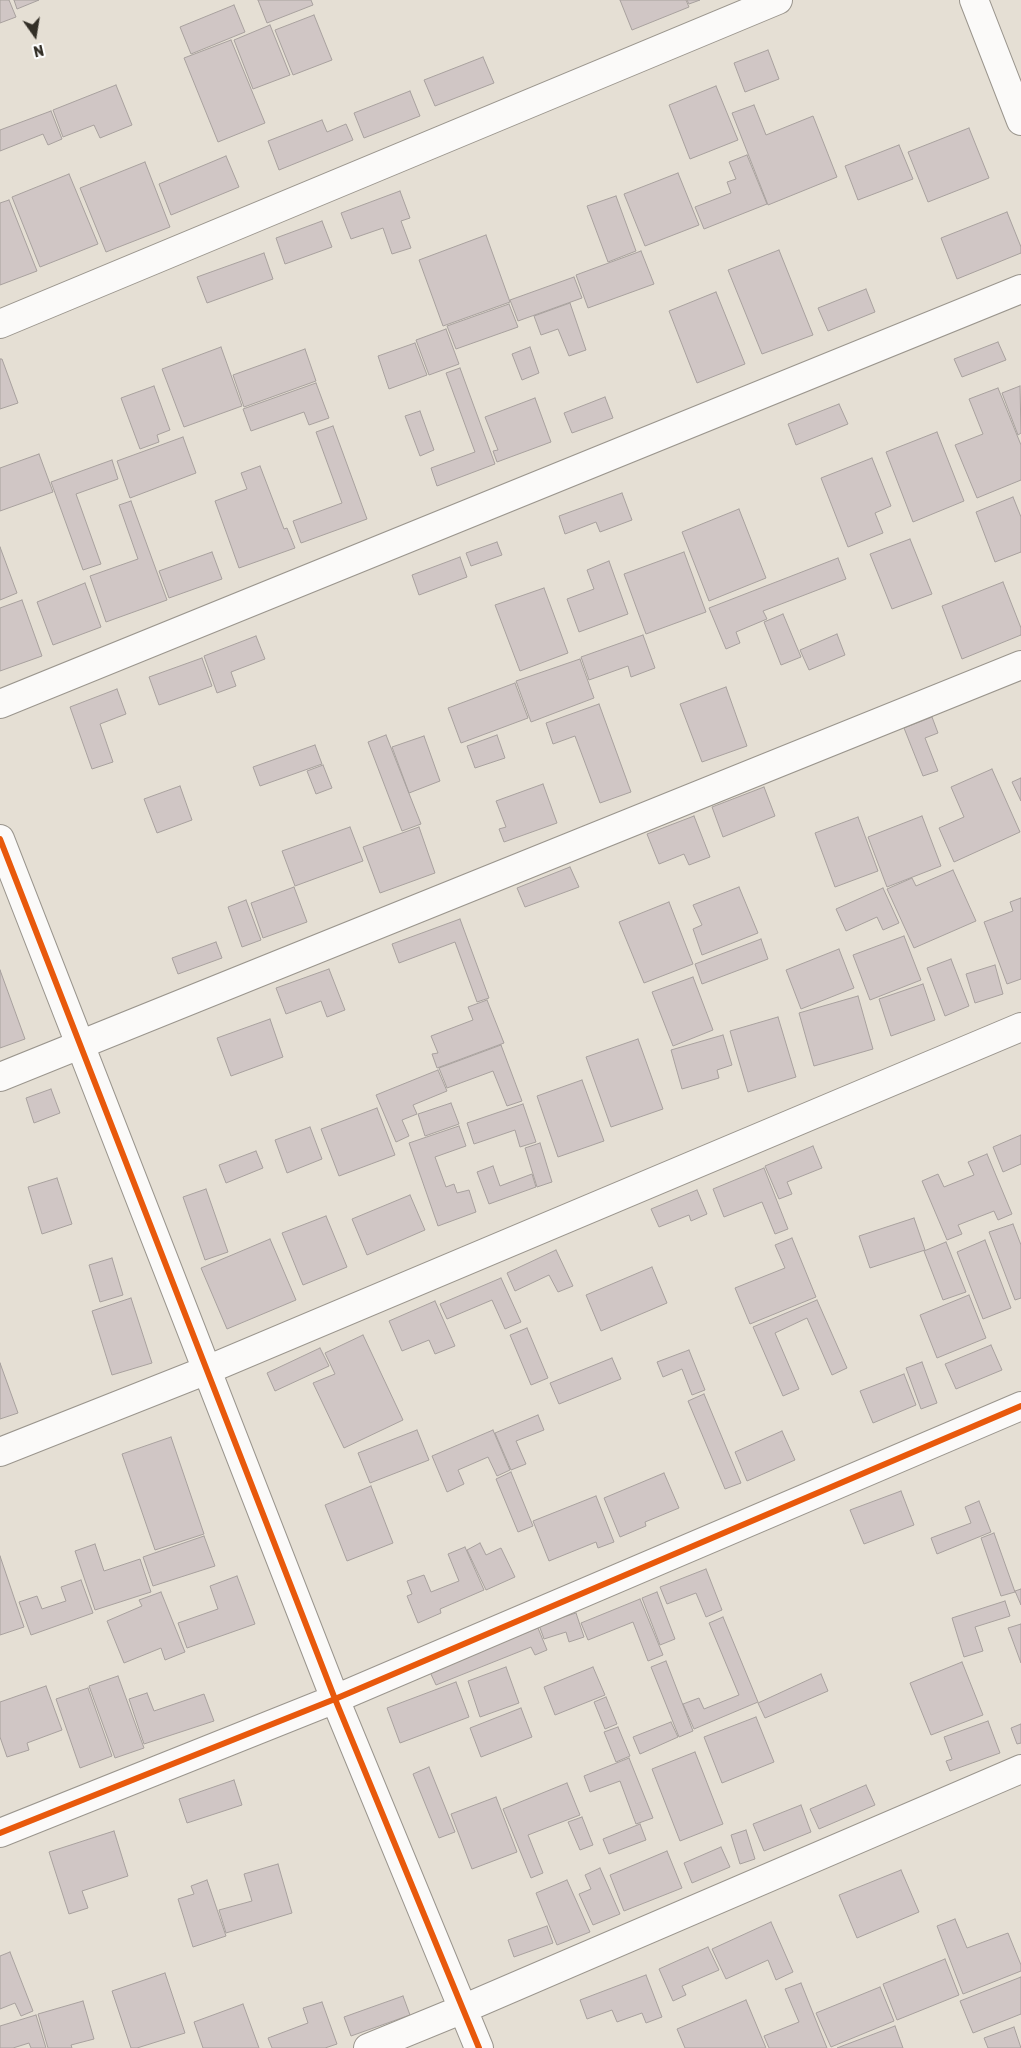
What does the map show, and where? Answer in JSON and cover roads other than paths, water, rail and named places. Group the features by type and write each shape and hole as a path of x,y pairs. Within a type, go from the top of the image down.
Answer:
{"street":[{"path":"0,324 778,0"},
{"path":"974,0 1021,121"},
{"path":"0,704 1021,289"},
{"path":"0,1077 1021,665"},
{"path":"0,839 334,1699 479,2048"},
{"path":"0,1452 207,1370 1021,1027"},
{"path":"0,1833 334,1699 1021,1406"},
{"path":"368,2048 464,2009 1021,1769"}]}
